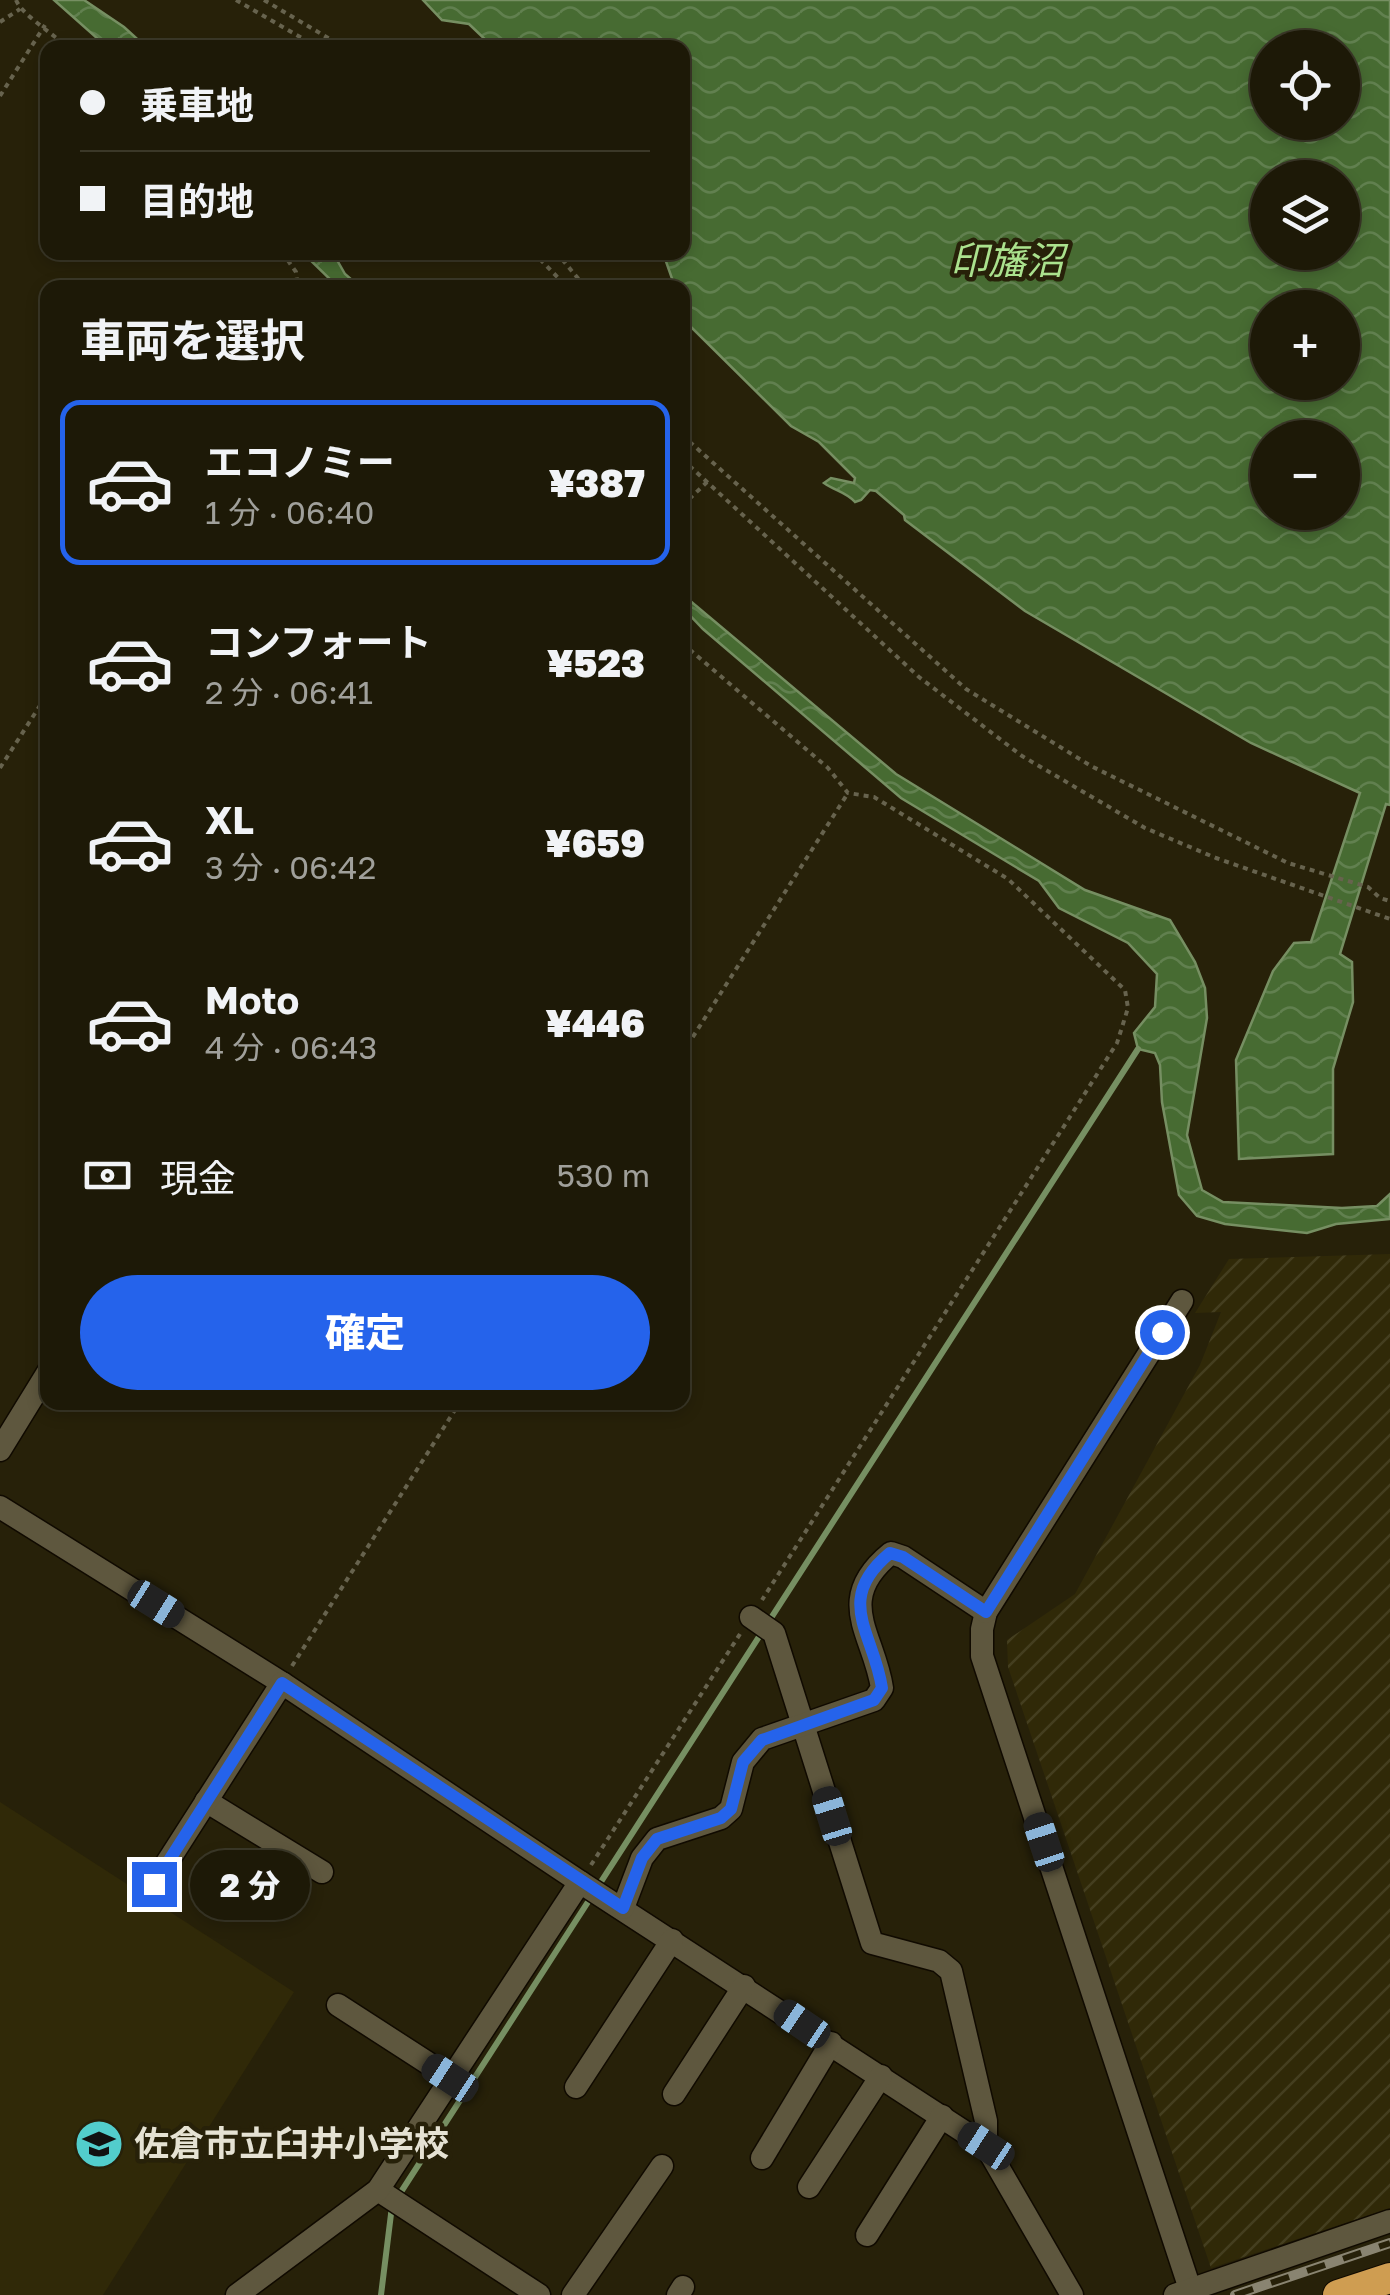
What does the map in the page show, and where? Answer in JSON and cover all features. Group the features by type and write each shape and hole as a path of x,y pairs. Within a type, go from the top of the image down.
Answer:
{"highway":[{"path":"1338,2295 1390,2278"}],"street":[{"path":"1182,1301 986,1612 982,1656 1182,2292 1390,2221"},
{"path":"0,1450 40,1385"},
{"path":"0,1507 282,1683 986,2146 1072,2295"},
{"path":"623,1908 642,1858 657,1839 721,1818 731,1809 743,1762 762,1740 874,1700 882,1688 880,1671 859,1616 860,1596 880,1562 890,1553 903,1557 986,1612"},
{"path":"761,1623 803,1724 872,1943 938,1962 951,1971 986,2122 986,2146"},
{"path":"154,1884 282,1683"},
{"path":"206,1801 322,1872"},
{"path":"237,2295 389,2197 450,2078 590,1888"},
{"path":"576,2087 672,1940"},
{"path":"674,2094 744,1986"},
{"path":"338,2005 450,2078"},
{"path":"762,2158 831,2043"},
{"path":"809,2187 880,2076"},
{"path":"868,2236 942,2116"},
{"path":"573,2295 662,2166"},
{"path":"389,2197 524,2291"}],"path":[{"path":"16,0 20,9 60,40"},
{"path":"236,0 305,40"},
{"path":"264,0 332,40"},
{"path":"0,22 20,9"},
{"path":"0,96 45,26"},
{"path":"541,260 560,280"},
{"path":"563,260 579,280"},
{"path":"690,442 966,689 1091,766 1288,863 1368,887 1390,901"},
{"path":"690,466 919,677 1022,756 1145,828 1216,858 1390,918"},
{"path":"690,498 707,482"},
{"path":"590,1888 761,1623 1117,1043 1128,1008 1125,990 1008,879 874,796 848,794 828,768 690,649"},
{"path":"0,768 40,706"},
{"path":"690,1041 848,794"},
{"path":"282,1683 455,1410"}],"shaded area":[{"path":"1390,1254 1390,2208 1211,2268 1008,1667 1007,1640 1075,1594 1200,1365 1221,1312 1195,1313 1229,1259"},
{"name":"佐倉市立臼井小学校","path":"0,1802 294,1992 103,2295 0,2295"}],"water":[{"path":"54,0 84,0 138,40 99,40"},
{"name":"印旛沼","path":"423,0 1390,0 1390,805 1386,804 1340,954 1352,962 1353,1002 1333,1069 1333,1154 1239,1159 1236,1060 1273,971 1294,943 1311,942 1360,793 1251,743 1025,611 905,520 876,491 870,490 855,502 824,483 831,478 854,483 855,478 819,442 791,426 690,326 690,280 673,280 665,260 690,260 690,40 486,40 469,24 442,20"},
{"path":"310,260 337,260 352,280 331,280"},
{"path":"690,601 896,774 1085,890 1170,920 1195,962 1205,988 1207,1018 1187,1135 1202,1190 1223,1202 1342,1208 1377,1206 1390,1194 1390,1219 1336,1224 1307,1233 1225,1224 1197,1216 1179,1195 1162,1102 1160,1065 1155,1053 1138,1049 1134,1033 1155,1007 1157,974 1128,943 1059,908 1039,881 901,798 690,615"}],"waterway":[{"path":"399,2195 1138,1049"},
{"path":"381,2295 392,2206"}],"railway":[{"path":"1235,2295 1390,2243"}],"place":[{"name":"佐倉市立臼井小学校","path":"99,2144"}],"route":[{"path":"154,1884 282,1683 623,1908 642,1858 657,1839 721,1818 731,1809 743,1762 762,1740 874,1700 882,1688 880,1671 859,1616 860,1596 880,1562 890,1553 903,1557 986,1612 1162,1332"}]}
